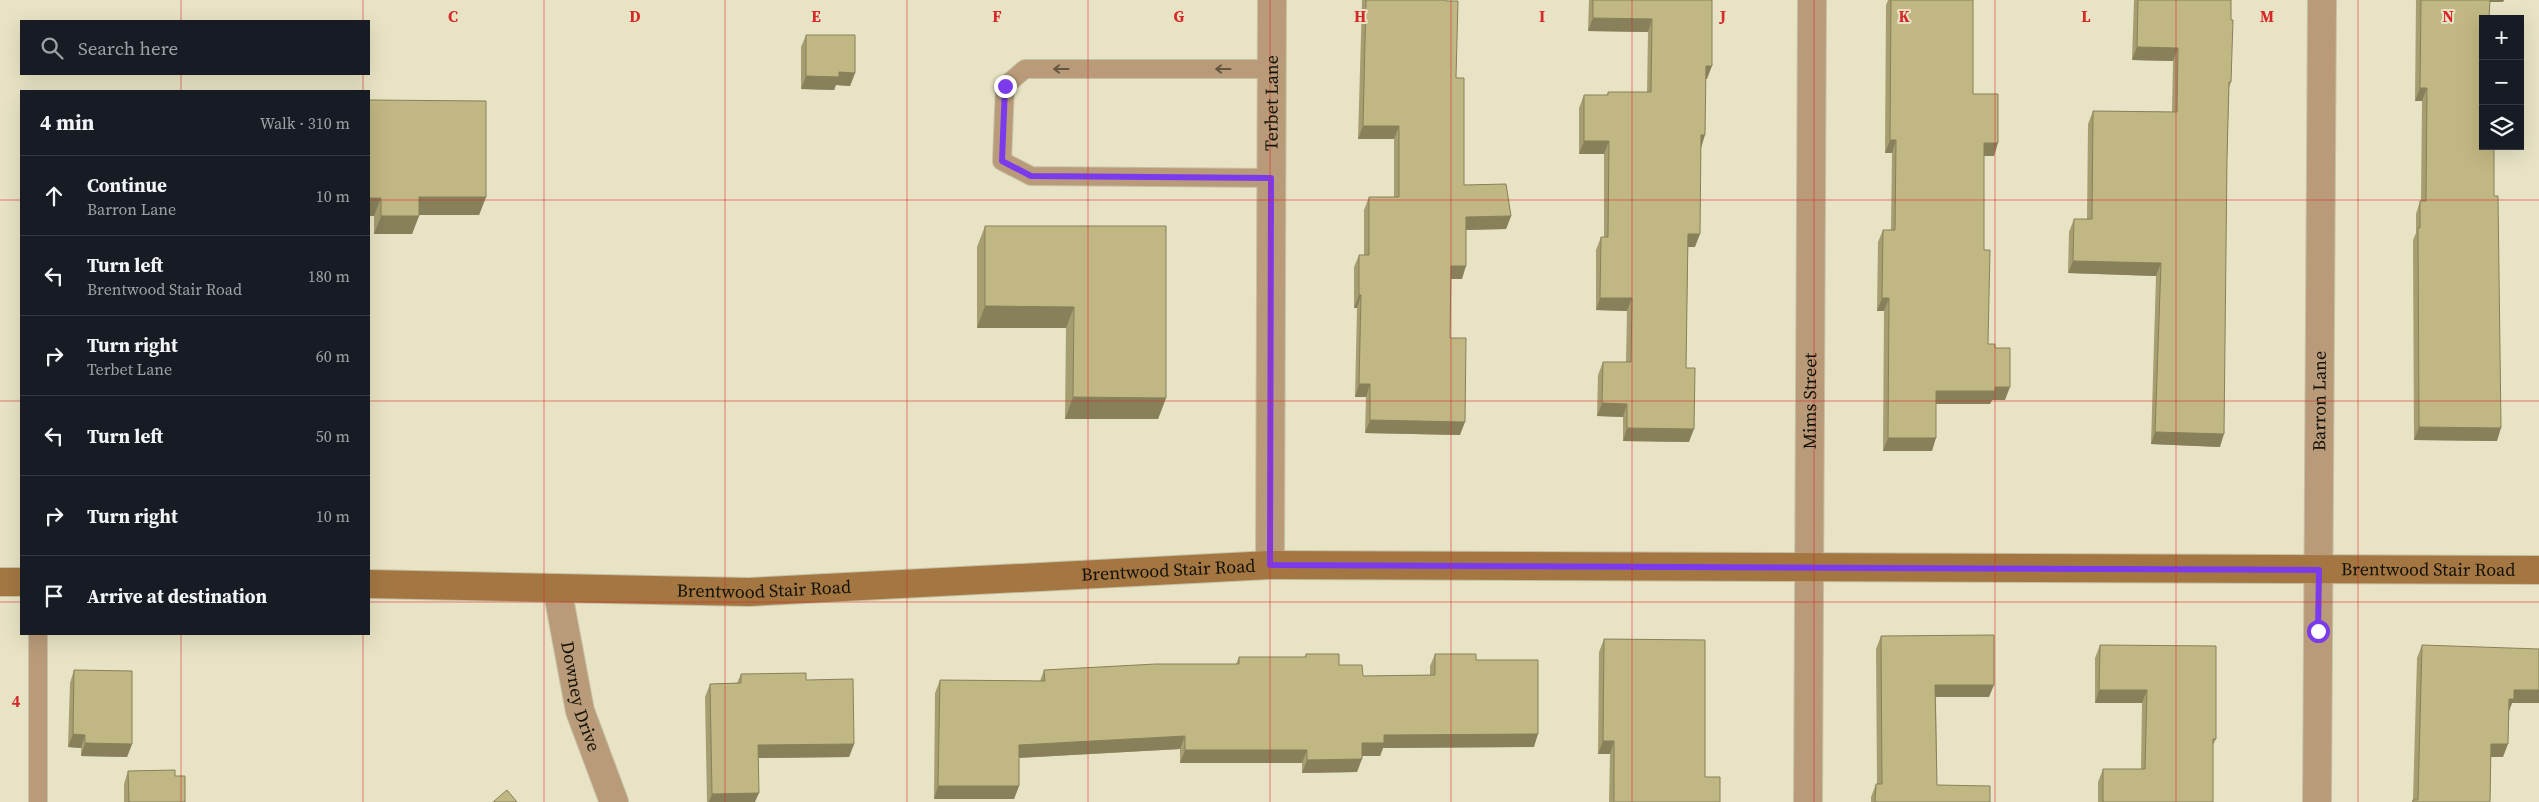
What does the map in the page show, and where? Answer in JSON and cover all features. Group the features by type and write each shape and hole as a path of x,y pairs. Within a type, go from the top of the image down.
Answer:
{"main road":[{"name":"Brentwood Stair Road","path":"370,584 749,592 1270,565 2539,570"},
{"path":"0,582 20,582"}],"street":[{"name":"Terbet Lane","path":"1270,565 1272,0"},
{"name":"Mims Street","path":"1808,802 1812,0"},
{"name":"Barron Lane","path":"2317,802 2322,0"},
{"name":"Downey Drive","path":"558,588 580,711 614,802"}],"lane":[{"path":"1271,178 1031,176 1002,161 1005,86 1025,69 1272,69"},
{"path":"38,635 38,802"}],"building":[{"path":"1366,0 1458,1 1456,78 1464,78 1464,185 1506,184 1511,216 1466,217 1466,266 1451,266 1450,338 1466,338 1465,422 1370,420 1370,384 1359,384 1361,295 1359,295 1359,255 1369,255 1369,197 1399,197 1399,126 1363,126"},
{"path":"1593,0 1712,0 1712,66 1706,66 1705,135 1701,135 1700,234 1688,234 1686,368 1695,368 1694,429 1627,428 1627,404 1602,403 1603,362 1631,362 1632,298 1600,298 1601,237 1608,237 1609,141 1584,141 1584,95 1608,95 1608,92 1651,92 1652,19 1593,18"},
{"path":"1891,0 1973,0 1973,94 1998,94 1998,143 1984,143 1984,250 1990,250 1988,344 1995,344 1995,348 2010,348 2010,387 1995,387 1995,391 1936,391 1936,438 1888,438 1889,298 1882,298 1883,230 1895,230 1896,140 1890,140"},
{"path":"2138,0 2231,0 2231,20 2233,20 2227,159 2224,434 2155,432 2161,263 2073,261 2074,219 2092,219 2093,111 2177,112 2178,48 2137,47"},
{"path":"2421,0 2490,0 2489,15 2479,15 2479,150 2494,150 2494,196 2498,196 2501,428 2419,427 2418,228 2420,228 2420,201 2426,201 2427,88 2420,88"},
{"path":"806,35 855,35 855,73 839,72 839,77 806,76"},
{"path":"370,100 486,101 486,197 419,197 419,216 381,216 381,198 370,198"},
{"path":"985,226 1166,226 1166,398 1073,397 1074,307 985,306"},
{"path":"1994,635 1994,685 1935,685 1937,785 1990,786 1990,802 1875,802 1876,784 1882,784 1881,636"},
{"path":"1604,639 1705,640 1705,777 1720,777 1720,802 1614,802 1614,741 1603,741"},
{"path":"2100,645 2216,646 2216,739 2213,739 2213,802 2103,802 2103,769 2145,769 2147,690 2099,690"},
{"path":"2422,645 2539,649 2539,690 2514,690 2514,699 2509,699 2508,744 2491,744 2490,802 2413,802 2413,800 2418,800"},
{"path":"1306,654 1339,654 1339,665 1362,665 1363,676 1435,675 1435,654 1476,654 1476,660 1538,660 1538,734 1384,735 1384,743 1362,743 1362,759 1307,760 1307,750 1185,750 1185,736 1019,745 1019,786 938,786 940,680 1045,681 1044,670 1156,664 1239,664 1239,657 1306,657"},
{"path":"74,670 132,671 132,744 85,743 85,735 73,734"},
{"path":"806,673 806,680 853,679 854,744 758,745 759,793 712,794 710,684 741,683 741,674"},
{"path":"175,770 175,776 185,776 185,802 129,802 128,771"},
{"path":"507,790 517,802 493,802"}],"route":[{"path":"1005,86 1002,161 1031,176 1271,178 1270,565 2319,570 2318,631"}]}
